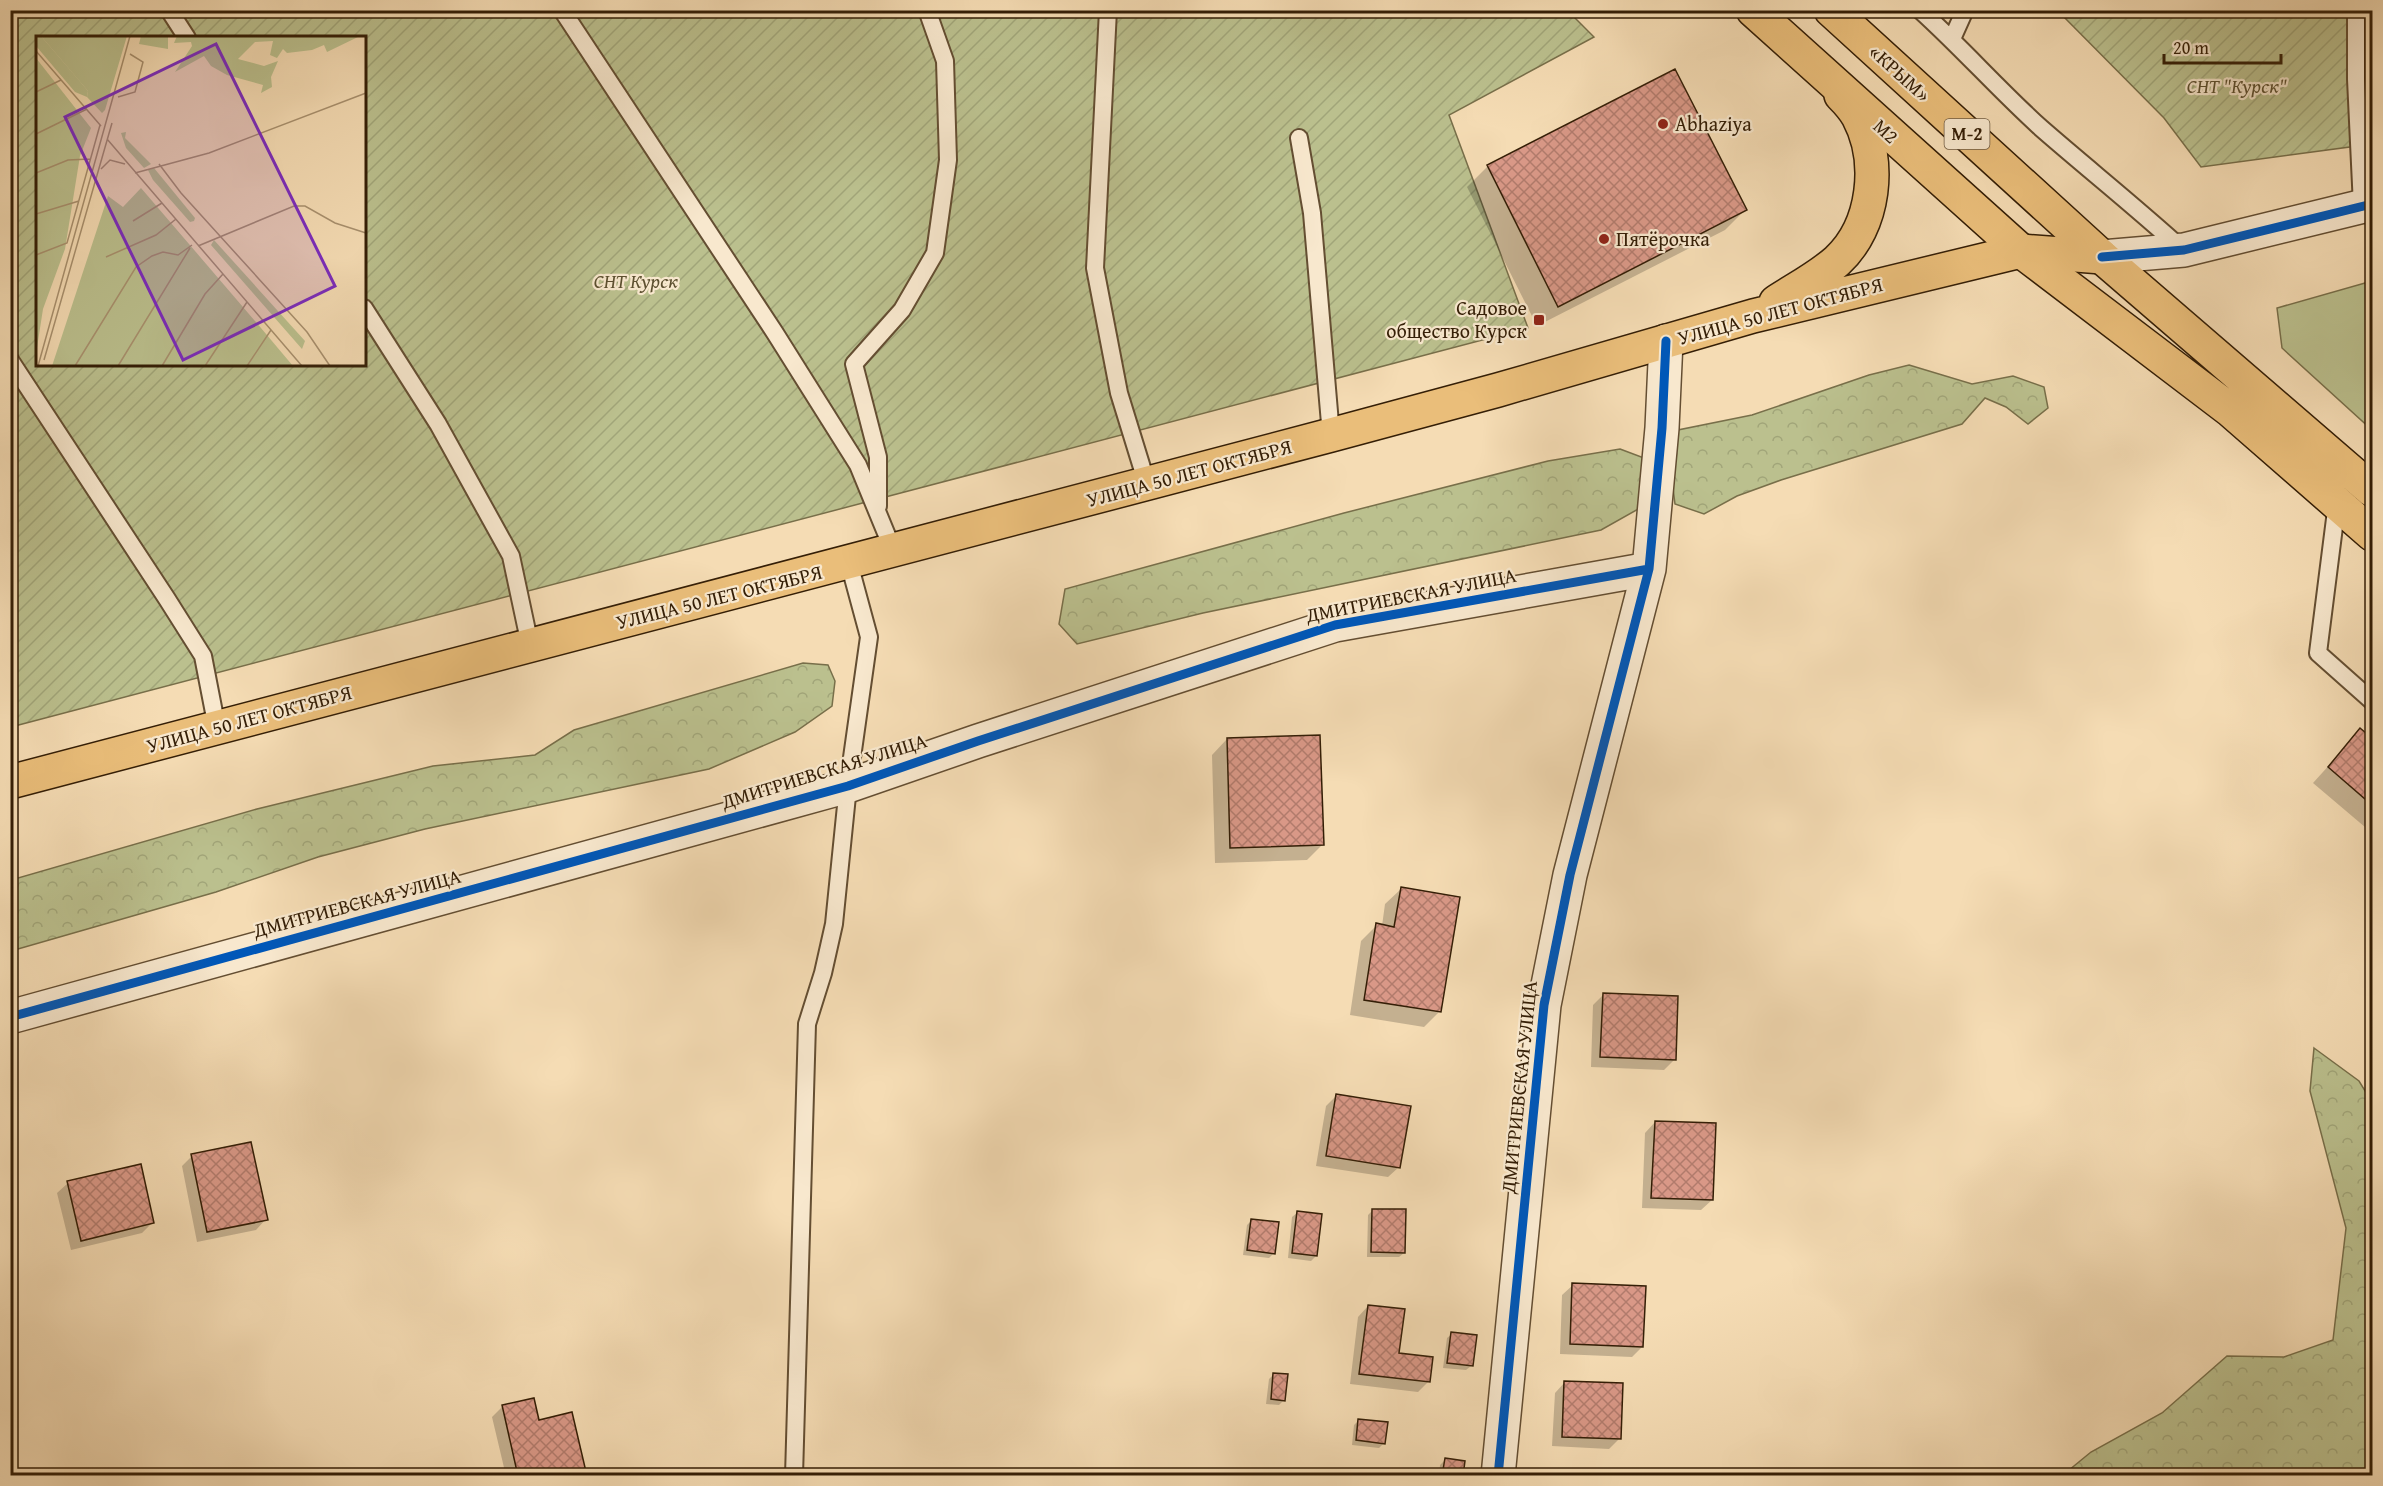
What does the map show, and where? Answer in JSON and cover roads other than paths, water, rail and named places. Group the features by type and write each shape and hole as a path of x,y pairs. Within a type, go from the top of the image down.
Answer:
{"main road":[{"name":"М2","path":"1752,10 2021,251 2230,410 2373,534"},
{"name":"«КРЫМ»","path":"1831,10 2102,257 2373,490"},
{"path":"1753,316 1838,260 1859,231 1871,196 1872,155 1858,116 1833,84"},
{"name":"УЛИЦА 50 ЛЕТ ОКТЯБРЯ","path":"10,782 530,645 849,564 893,550 1498,390 1753,316 2021,251 2102,257"}],"street":[{"name":"УЛИЦА 50 ЛЕТ ОКТЯБРЯ","path":"2102,257 2184,250 2367,205"},
{"name":"ДМИТРИЕВСКАЯ УЛИЦА","path":"1498,1476 1544,1005 1570,875 1649,569 1662,428 1666,341"},
{"name":"ДМИТРИЕВСКАЯ УЛИЦА","path":"10,1017 848,786 978,741 1335,625 1649,569"}],"lane":[{"path":"169,10 186,36"},
{"path":"562,10 775,333 858,465 893,550"},
{"path":"878,515 878,457 854,364 902,310 935,253 948,160 945,61 927,10"},
{"path":"1108,10 1095,268 1119,393 1147,484"},
{"path":"1920,10 2040,127 2139,209 2184,250"},
{"path":"1952,39 1965,10"},
{"path":"2356,10 2356,79 2367,205"},
{"path":"1299,138 1312,213 1331,435"},
{"path":"366,311 438,424 511,556 530,645"},
{"path":"10,360 203,656 217,728"},
{"path":"2337,503 2318,653 2373,701"},
{"path":"794,1476 807,1024 823,973 834,924 848,786 869,637 849,564"}],"place":[{"name":"Abhaziya","path":"1663,124"},
{"name":"Пятёрочка","path":"1604,239"},
{"name":"Садовое общество Курск","path":"1539,320"}],"park label":[{"name":"СНТ \"Курск\"","path":"2237,86"},
{"name":"СНТ Курск","path":"636,281"}]}
